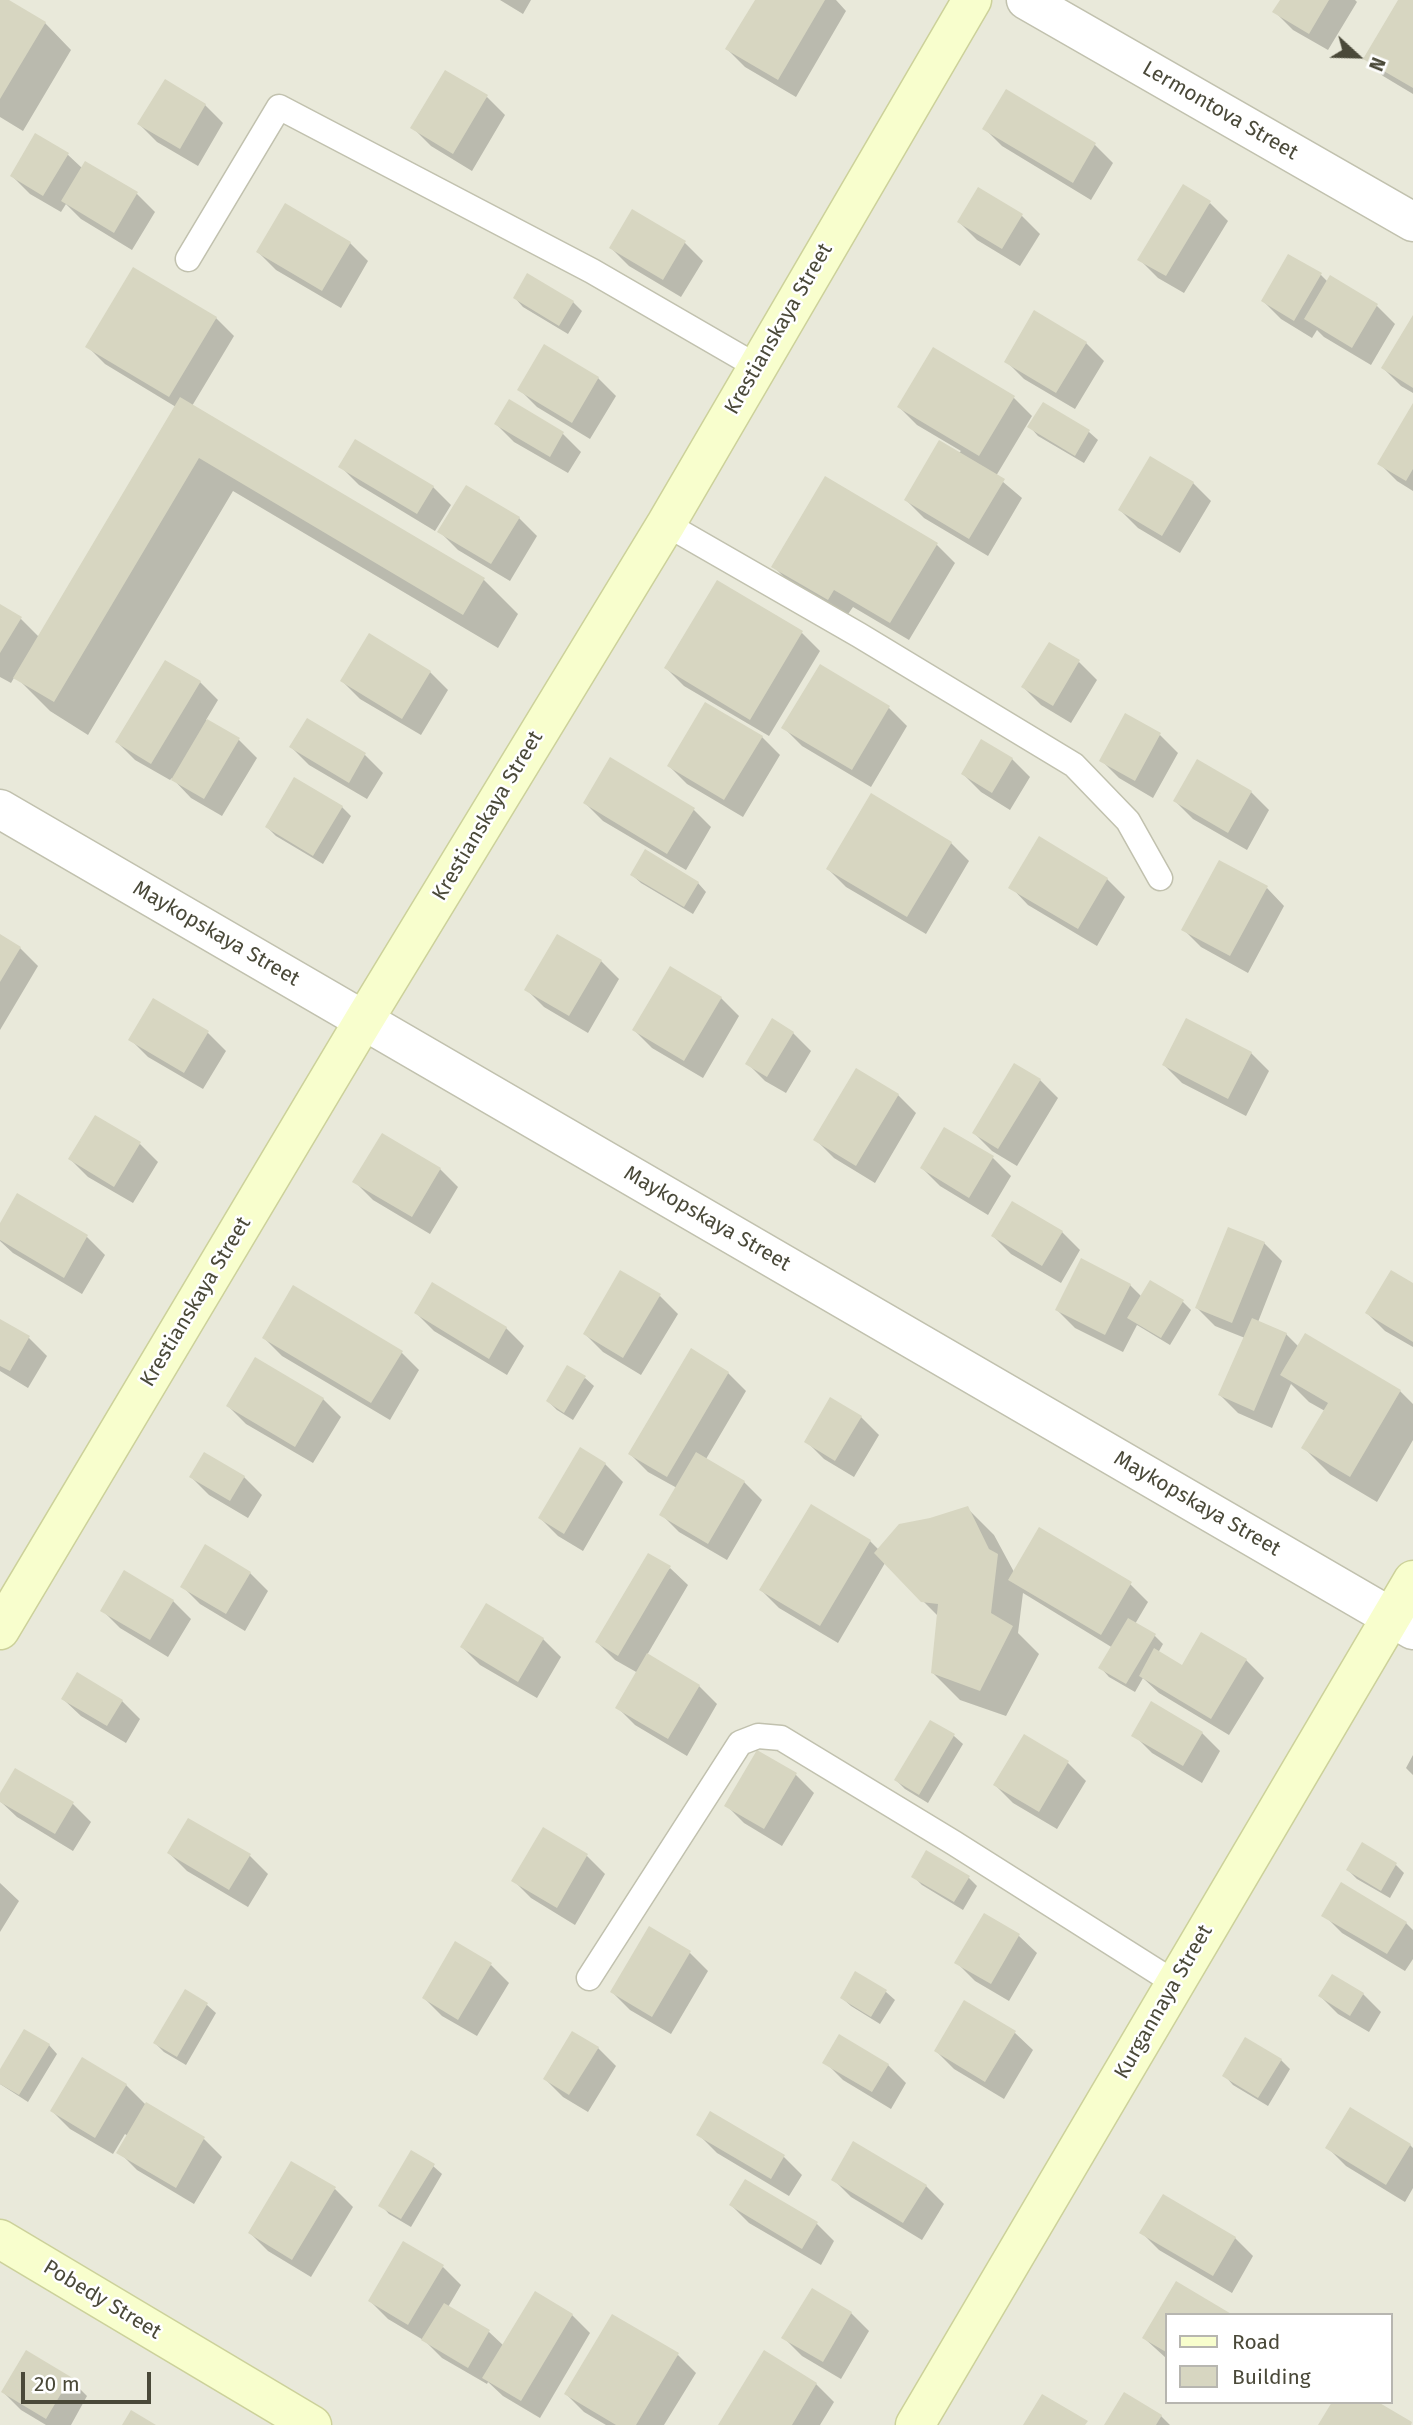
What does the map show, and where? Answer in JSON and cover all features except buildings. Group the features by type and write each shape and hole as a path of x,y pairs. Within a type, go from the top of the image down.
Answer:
{"street":[{"name":"Krestianskaya Street","path":"0,1630 364,1020 666,524 972,0"},
{"name":"Lermontova Street","path":"1026,0 1413,222"},
{"name":"Maykopskaya Street","path":"0,809 1402,1623"},
{"name":"Kurgannaya Street","path":"915,2425 1175,1983 1402,1623 1413,1580"},
{"name":"Pobedy Street","path":"0,2239 312,2425"}],"lane":[{"path":"188,259 279,107 592,271 756,366"},
{"path":"666,524 859,635 1074,765 1128,821 1160,878"},
{"path":"589,1978 740,1744 758,1736 781,1738 954,1843 1175,1983"}],"shaded area":[{"path":"0,0 1413,0 1413,2425 0,2425"}]}
